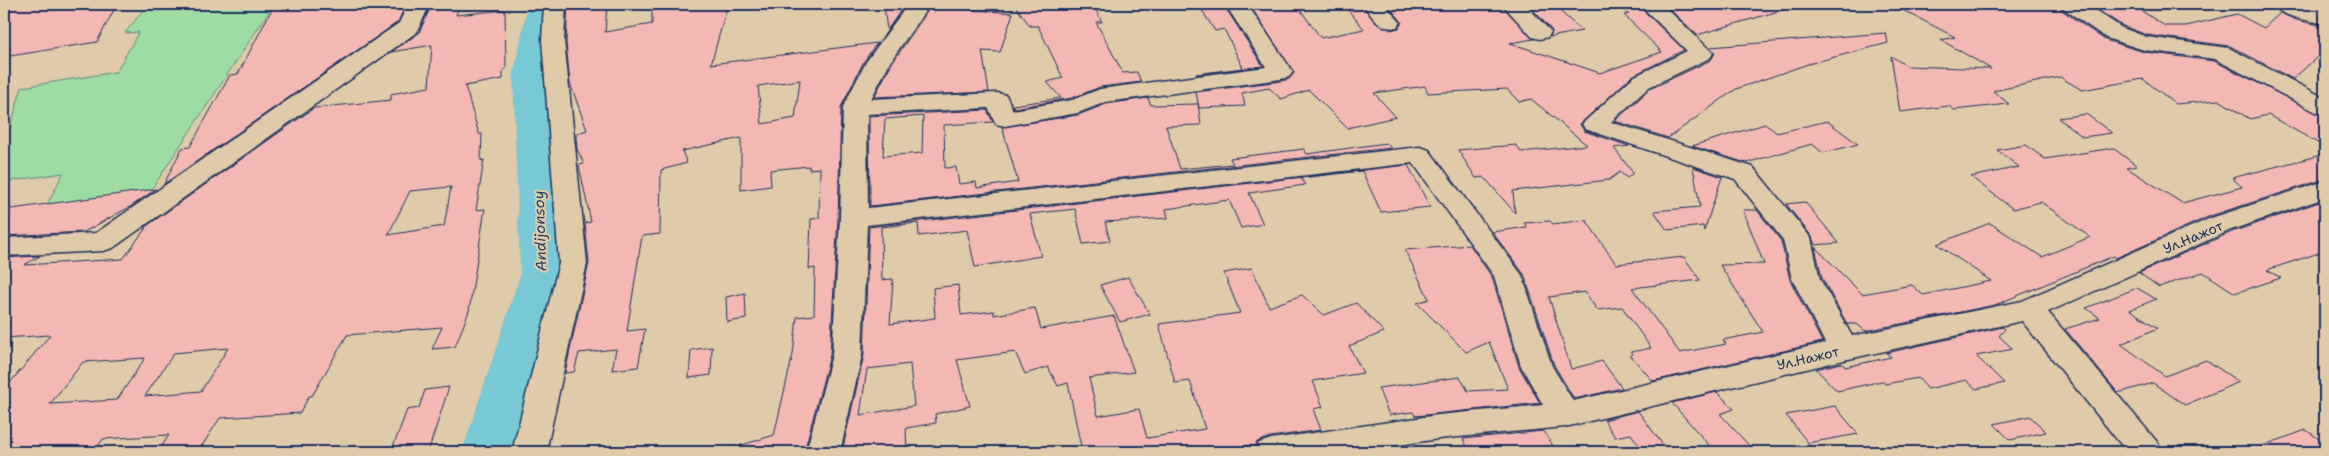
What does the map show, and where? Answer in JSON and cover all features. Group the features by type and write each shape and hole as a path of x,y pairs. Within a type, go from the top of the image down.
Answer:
{"street":[{"path":"4,248 103,242 410,27 419,4"},
{"path":"529,452 573,264 553,40 555,4"},
{"path":"822,452 847,355 854,218 855,108 878,62 919,4"},
{"path":"855,108 997,100 1005,119 1078,106 1100,96 1281,72 1236,4"},
{"path":"1374,4 1389,22"},
{"path":"1513,4 1540,32"},
{"path":"1650,4 1702,53 1641,82 1594,124 1744,173 1797,238 1806,279 1844,349"},
{"path":"2072,4 2114,33 2144,43 2221,53 2325,107"},
{"path":"2283,4 2300,11 2325,17"},
{"path":"854,218 1036,195 1420,155 1508,276 1536,366 1565,415"},
{"name":"Ул.Нажот","path":"1271,452 1438,427 1565,415 1844,349 2029,309 2221,224 2325,189"},
{"path":"2029,309 2146,452"}],"green space":[{"path":"148,4 274,4 151,190 47,205 63,173 4,182 4,149 22,87 116,72 139,32 125,33"}],"building":[{"path":"4,4 117,4 97,42 4,57"},
{"path":"288,4 406,4 398,22 164,184 182,148 190,147 230,75 238,74 273,7"},
{"path":"432,4 460,4 456,15 505,10 506,69 503,70 503,79 465,86 479,134 482,134 481,161 484,160 476,210 485,209 469,311 455,347 432,349 442,327 347,335 312,396 309,396 300,413 220,418 198,452 158,452 169,435 103,439 94,452 4,452 4,390 50,335 4,338 4,258 40,256 24,265 123,259 148,225 314,108 391,100 391,94 429,87 432,45 391,52 419,33","holes":["451,187 444,226 388,235 410,191","228,348 201,391 145,396 174,353","145,358 117,400 50,404 83,362"]},
{"path":"568,4 607,4 605,32 652,24 652,4 728,4 711,64 877,43 864,61 841,107 838,218 830,355 804,452 734,452 733,448 774,435 793,354 797,317 814,315 815,268 809,269 811,219 819,218 820,168 809,169 809,166 770,170 771,186 741,190 741,138 682,151 687,163 661,170 660,234 642,236 627,331 645,329 638,367 612,370 616,349 579,353 574,372 565,373 589,263 585,223 591,222 579,165 584,164 577,149 576,134 587,130 570,83 566,43","holes":["800,80 795,118 762,124 758,86"]},
{"path":"1014,4 1093,4 1102,22 1096,22 1123,73 1137,72 1141,82 1100,87 1072,98 1014,108 1013,105 1061,98 1047,82 1063,78 1038,26 1030,26"},
{"path":"1198,4 1223,4 1263,66 1196,74 1243,68 1224,29 1215,31"},
{"path":"1249,4 1296,4 1321,38 1364,29 1343,4 1361,4 1376,23 1391,30 1399,28 1402,22 1387,4 1500,4 1534,39 1510,43 1600,73 1662,52 1624,15 1629,14 1619,4 1637,4 1684,50 1632,76 1580,124 1584,131 1629,146 1614,148 1633,173 1627,178 1620,172 1609,180 1513,191 1515,213 1484,177 1476,178 1458,150 1516,145 1521,152 1587,145 1531,99 1519,102 1507,89 1428,93 1425,86 1374,93 1396,117 1347,128 1309,90 1281,99 1269,88 1242,93 1245,106 1199,108 1196,92 1281,81 1289,79 1294,73"},
{"path":"1552,4 1582,31 1550,37 1552,31 1530,6"},
{"path":"1664,4 1785,4 1786,9 1697,35"},
{"path":"1891,4 2057,4 2063,11 2105,40 2144,52 2214,61 2322,115 2325,117 2325,147 2268,115 2250,119 2219,100 2176,104 2143,79 2082,90 2060,77 1993,91 2009,104 1954,110 1949,106 1900,112 1891,56 1907,66 1991,69 1941,40 1955,37"},
{"path":"884,6 904,6 887,30"},
{"path":"931,6 1013,13 1000,52 982,51 989,92 874,97 892,63"},
{"path":"2125,6 2130,9 2137,8 2165,26 2186,26 2237,14 2264,28 2280,13 2296,20 2325,26 2325,50 2293,79 2230,46 2147,35 2123,26 2096,9"},
{"path":"1886,33 1888,43 1808,64 1736,89 1668,138 1615,121 1650,89 1711,60 1715,53 1710,47"},
{"path":"1148,98 1151,105 1198,104 1201,125 1166,126 1180,169 1233,164 1230,158 1304,149 1307,154 1386,143 1391,148 870,206 869,116 987,110 993,122 944,125 945,168 956,167 959,184 976,182 977,188 1018,182 1002,127 1078,115 1106,104","holes":["923,116 922,153 883,156 885,119"]},
{"path":"2086,114 2112,133 2083,137 2058,118"},
{"path":"1827,121 1858,144 1823,153 1812,144 1746,163 1692,146 1765,124 1777,133"},
{"path":"2026,145 2045,159 2113,148 2137,166 2127,168 2182,203 2242,187 2232,178 2325,154 2325,179 2210,216 2116,258 2114,256 1995,305 1865,331 1857,324 1847,324 1822,278 1815,247 1862,294 1912,285 1923,295 1991,281 1937,244 1990,223 2042,257 2090,237 2041,202 2013,209 1971,177 2019,167 1997,150"},
{"path":"1408,165 1430,207 1381,212 1362,171 1301,178 1305,185 1249,193 1263,224 1241,228 1229,200 1166,209 1168,218 1105,222 1110,241 1083,244 1075,209 1030,214 1041,256 975,267 967,230 919,236 918,223 881,227 882,280 893,279 890,324 935,318 933,288 958,285 961,315 994,311 994,315 1035,308 1041,329 1114,316 1134,372 1089,378 1098,416 1139,409 1147,438 1205,429 1190,381 1175,383 1159,324 1240,313 1224,273 1252,268 1269,307 1302,295 1324,315 1356,303 1384,332 1349,346 1363,373 1313,381 1323,407 1313,409 1321,430 1270,437 1257,442 1252,452 1251,445 1206,452 1082,452 1068,383 1058,386 1048,367 1025,374 1015,352 957,360 970,406 935,414 936,423 906,428 907,452 842,452 864,355 869,227","holes":["910,364 914,406 860,415 867,369"]},
{"path":"1693,167 1722,177 1704,231 1703,226 1667,230 1654,211 1700,207"},
{"path":"156,189 133,205 84,232 4,236 4,210"},
{"path":"2325,200 2325,251 2267,270 2281,278 2235,293 2203,272 2159,287 2139,273 2232,232"},
{"path":"1805,202 1839,243 1815,245 1812,237 1786,204"},
{"path":"1743,210 1757,210 1781,241 1790,280 1822,342 1653,381 1630,355 1633,354 1631,352 1651,348 1622,307 1597,310 1585,292 1549,297 1571,369 1602,361 1622,388 1574,399 1554,365 1524,274 1492,232 1527,227 1524,223 1550,221 1553,224 1586,220 1616,264 1684,257 1700,280 1632,288 1680,353 1726,344 1723,340 1763,332 1720,265 1764,264"},
{"path":"1470,245 1492,277 1519,367 1540,403 1415,416 1413,412 1389,415 1378,388 1460,377 1468,391 1508,389 1489,342 1466,352 1417,303 1429,299 1405,250"},
{"path":"1128,277 1150,314 1120,322 1100,285"},
{"path":"2137,288 2156,299 2130,310 2158,328 2121,344 2165,376 2206,360 2239,382 2185,405 2153,383 2118,393 2065,329 2100,318 2086,308"},
{"path":"745,293 746,319 727,322 726,297"},
{"path":"2003,327 2005,329 1999,336 2013,349 1976,356 2004,383 1976,389 1966,380 1928,389 1918,378 1885,384 1882,381 1837,391 1816,369 1842,363 1845,367 1891,357 1886,353"},
{"path":"712,347 711,375 689,378 691,350"},
{"path":"449,387 428,452 391,452 407,410 419,408 425,390"},
{"path":"1717,392 1734,409 1720,414 1755,452 1715,452 1672,403"},
{"path":"1835,406 1858,434 1808,443 1786,415"},
{"path":"1638,411 1668,452 1644,452 1631,434 1615,437 1604,420"},
{"path":"2030,416 2046,432 2010,440 1994,424"},
{"path":"2306,430 2325,443 2325,452 2251,452 2251,450"},
{"path":"1544,431 1553,446 1516,452 1470,452 1463,439"}],"waterway":[{"name":"Andijonsoy","path":"488,452 543,275 532,75 545,4"}]}
